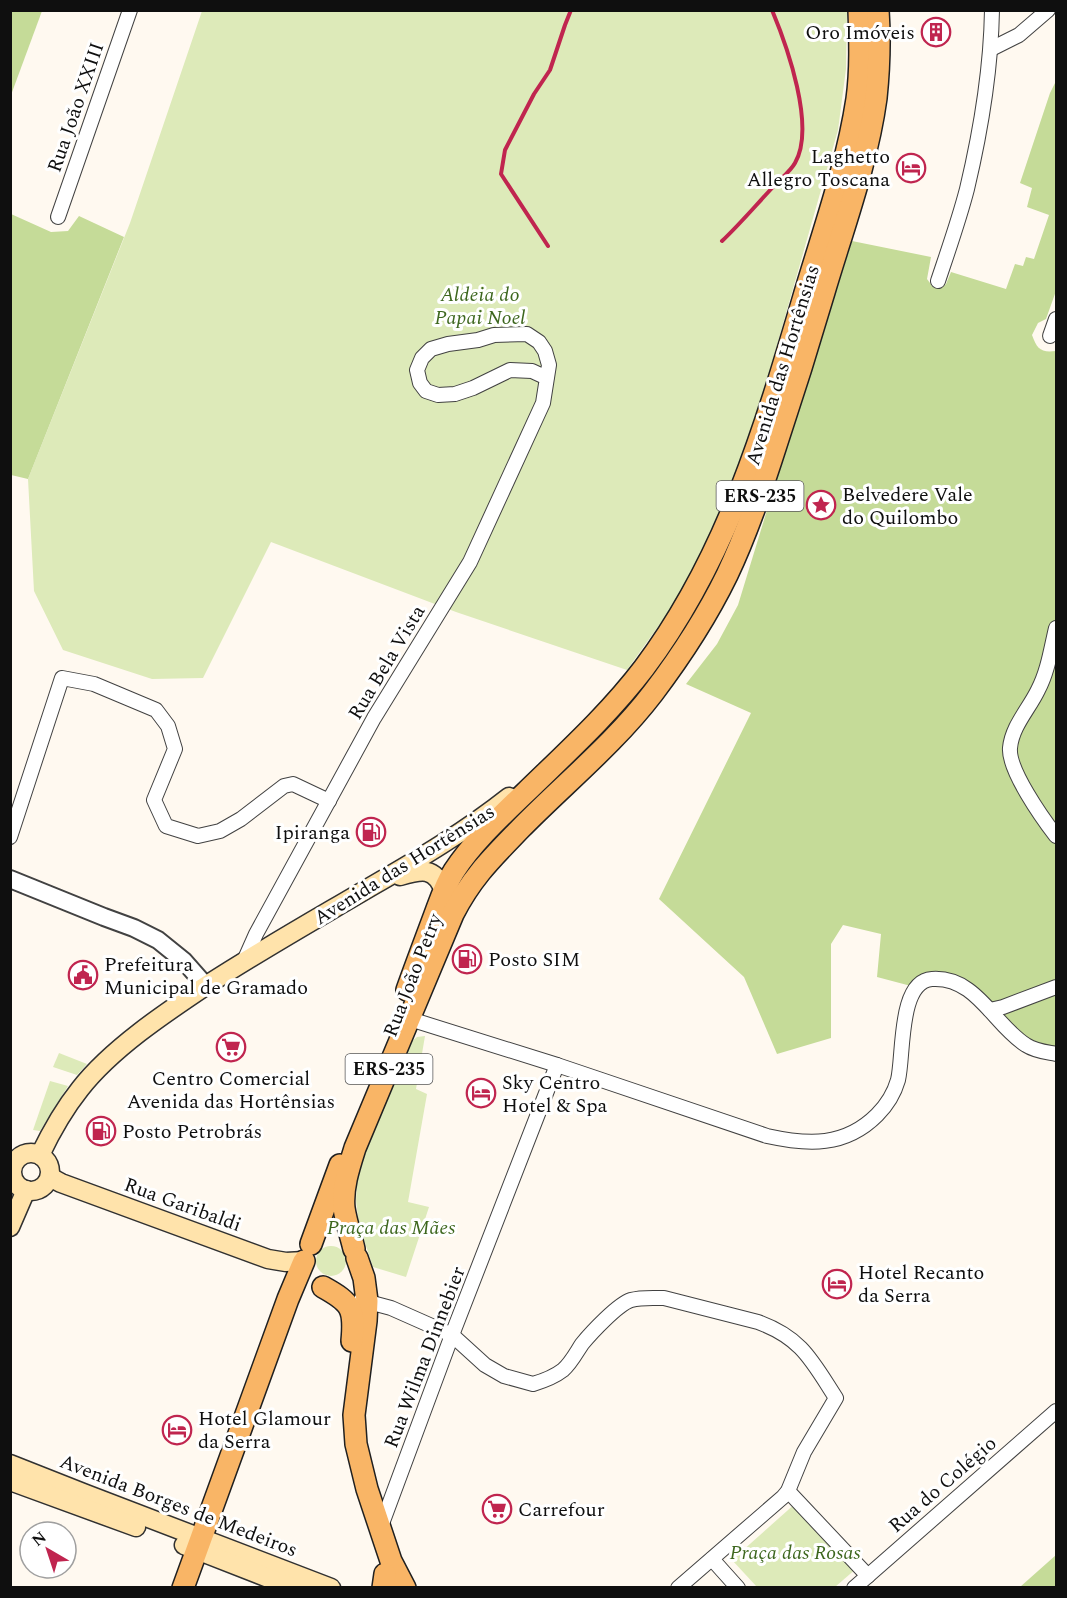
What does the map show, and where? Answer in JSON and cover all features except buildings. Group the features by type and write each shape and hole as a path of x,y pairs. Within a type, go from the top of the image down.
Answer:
{"main road":[{"name":"Avenida das Hortênsias","path":"40,1155 50,1133 80,1088 102,1065 146,1028 244,961 441,846 477,821 574,745 643,669 673,626 725,531 773,400 846,153 857,98 861,48 859,10"},
{"name":"Avenida das Hortênsias","path":"453,893 474,878 489,860 590,762 640,709 700,624 727,575 760,494 801,368 863,160 876,97 880,36 878,10"},
{"name":"Rua João Petry","path":"405,1587 392,1562 367,1489 354,1430 367,1302 364,1278 344,1208 344,1190 348,1169 453,914 454,871 508,809 574,745"},
{"path":"378,883 424,871 430,872 453,893"},
{"name":"Rua João Petry","path":"183,1587 317,1225 453,893"},
{"path":"23,1154 40,1155 49,1165 50,1177 46,1184 33,1191 19,1187 14,1182 11,1167 23,1154"},
{"name":"Rua Garibaldi","path":"50,1177 268,1259 286,1262 307,1252"},
{"path":"10,1227 26,1190"},
{"path":"331,1291 332,1288 348,1281 357,1266 356,1254 349,1242 334,1235 317,1239 307,1252 305,1270 315,1284 331,1291 351,1309 354,1318 346,1426 352,1470 386,1583"},
{"name":"Avenida Borges de Medeiros","path":"10,1464 294,1587"},
{"name":"Avenida Borges de Medeiros","path":"10,1481 332,1587"}],"street":[{"name":"Rua João XXIII","path":"58,217 130,10"},
{"path":"938,281 966,191 975,152 991,49 992,10"},
{"path":"991,49 1019,35 1048,10"},
{"path":"1050,336 1056,319"},
{"name":"Rua Bela Vista","path":"244,961 256,934 374,718 470,562 543,403 547,378 549,365 545,351 539,342 527,334 494,335 478,340 448,344 431,349 422,358 417,370 420,383 426,391 438,395 455,394 473,388 510,370 531,371 547,378"},
{"path":"1056,628 1043,680 1016,730 1010,749 1011,760 1029,797 1056,836"},
{"path":"10,837 62,678 94,684 156,710 168,726 175,749 154,800 166,826 198,836 220,831 284,786 293,784 329,801"},
{"path":"10,879 134,928 158,940 184,961 206,986"},
{"path":"410,1019 557,1065 767,1136 792,1142 839,1139 860,1130 874,1118 892,1096 898,1081 903,1032 909,1004 914,989 923,981 951,980 967,988 1028,1047 1056,1054"},
{"path":"990,1010 1056,987"},
{"name":"Rua Wilma Dinnebier","path":"380,1529 452,1335 557,1065"},
{"path":"331,1291 391,1308 452,1335 485,1365 504,1376 533,1384 562,1371 590,1335 621,1305 630,1300 664,1298 758,1322 773,1328 798,1344 836,1398 804,1452 788,1491 783,1497 678,1587"},
{"name":"Rua do Colégio","path":"854,1587 1056,1411"},
{"path":"788,1491 868,1576"},
{"path":"712,1559 738,1587"}],"green space":[{"path":"10,11 42,11 11,95"},
{"name":"Aldeia do Papai Noel","path":"202,11 847,11 846,69 838,130 747,451 696,566 669,611 627,670 456,612 271,542 203,678 152,679 63,650 34,591 28,479 130,223"},
{"path":"1056,81 1056,291 1046,319 1038,323 1032,335 1040,349 1056,351 1056,1048 1034,1044 1019,1033 968,984 911,986 877,977 881,934 843,925 831,944 831,1038 777,1054 744,977 659,899 751,713 686,684 717,644 738,605 852,241 931,257 927,279 933,287 941,288 946,284 951,272 1006,289 1015,264 1023,266 1026,257 1034,259 1049,215 1027,207 1032,188 1020,183"},
{"path":"11,214 51,232 68,231 79,216 124,237 28,479 11,475"},
{"name":"Praça das Mães","path":"425,1036 416,1089 427,1094 408,1202 429,1207 406,1277 373,1267 359,1225 356,1201 357,1180 363,1158 411,1042 417,1037"},
{"path":"59,1053 87,1064 77,1075 53,1067"},
{"path":"50,1081 68,1086 40,1131 33,1130"},
{"path":"331,1246 341,1251 346,1261 341,1271 331,1276 321,1271 316,1261 321,1251"},
{"name":"Praça das Rosas","path":"797,1502 857,1568 835,1587 757,1587 732,1560"},
{"path":"1056,1555 1056,1587 1020,1587"}],"railway":[{"path":"548,246 501,174 505,150 534,94 550,70 571,10"},
{"path":"722,241 790,169 801,148 801,108 797,86 772,10"}],"place":[{"name":"Oro Imóveis","path":"936,32"},
{"name":"Laghetto Allegro Toscana","path":"911,168"},
{"name":"Belvedere Vale do Quilombo","path":"821,505"},
{"name":"Ipiranga","path":"371,832"},
{"name":"Posto SIM","path":"467,959"},
{"name":"Prefeitura Municipal de Gramado","path":"83,975"},
{"name":"Centro Comercial Avenida das Hortênsias","path":"231,1047"},
{"name":"Sky Centro Hotel & Spa","path":"481,1093"},
{"name":"Posto Petrobrás","path":"101,1131"},
{"name":"Hotel Recanto da Serra","path":"837,1284"},
{"name":"Hotel Glamour da Serra","path":"177,1430"},
{"name":"Carrefour","path":"497,1509"}]}
